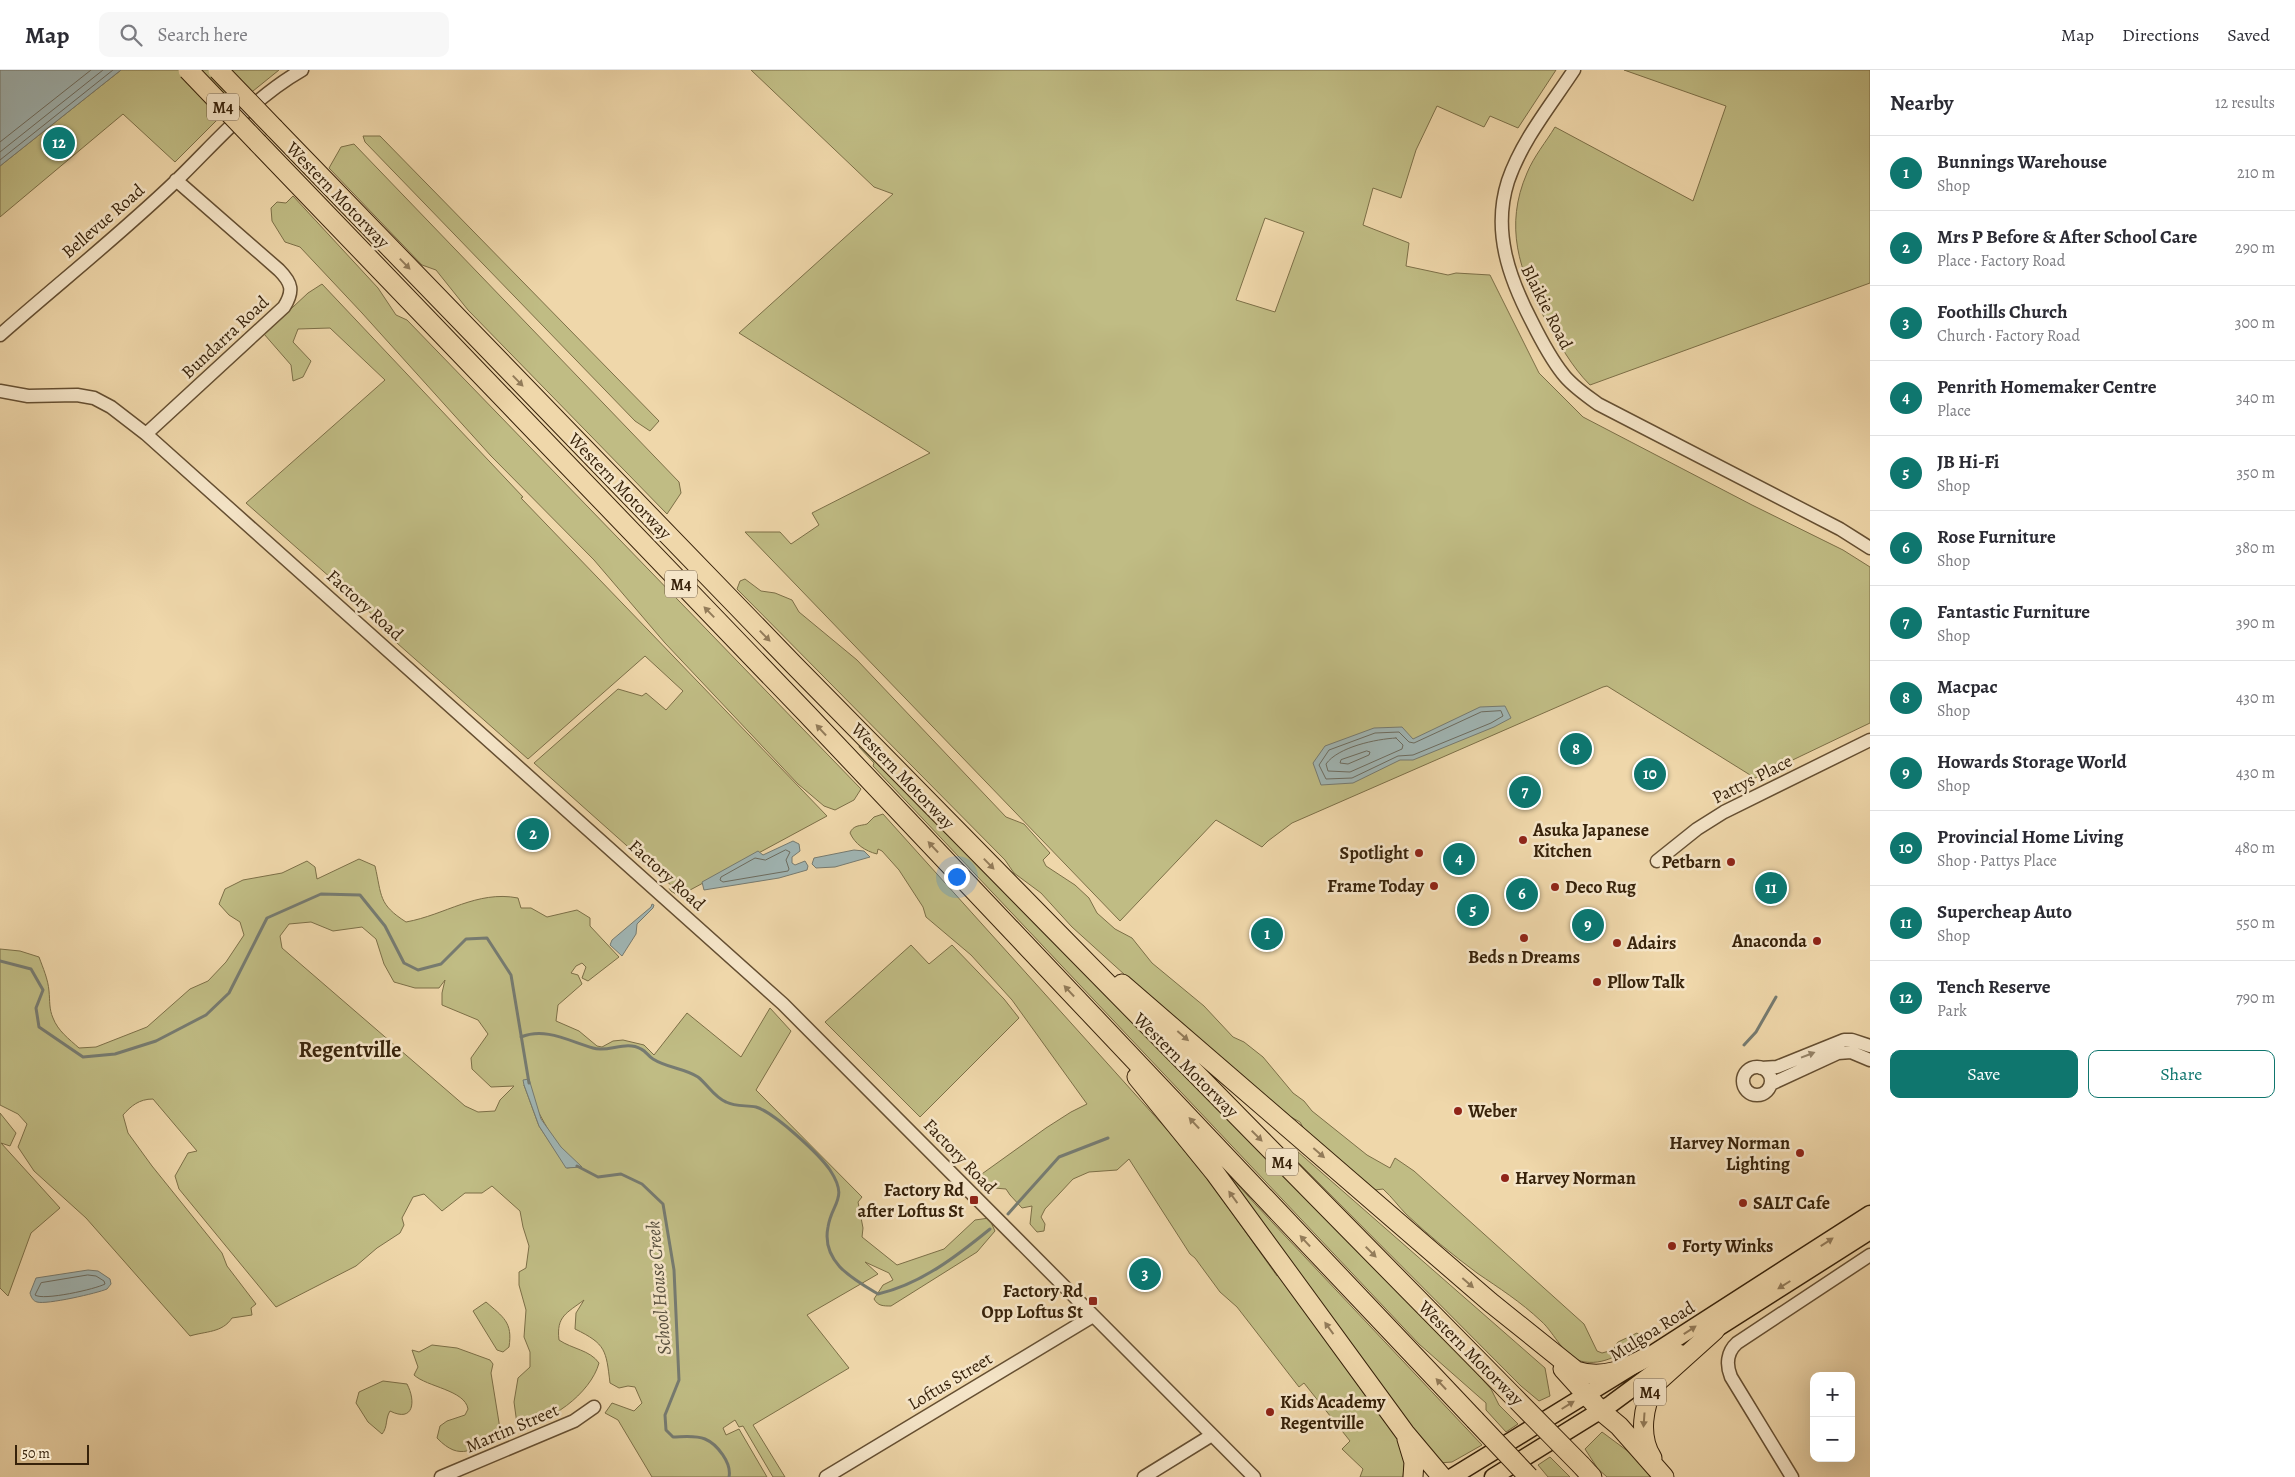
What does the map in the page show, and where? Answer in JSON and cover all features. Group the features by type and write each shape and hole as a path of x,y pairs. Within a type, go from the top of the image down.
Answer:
{"highway":[{"name":"Western Motorway","path":"188,70 800,707 1529,1477"},
{"name":"Western Motorway","path":"218,70 780,651 1586,1471"},
{"path":"1051,927 1108,971 1526,1332 1576,1371 1590,1375 1611,1374 1649,1356"},
{"name":"M4","path":"1102,1026 1147,1092 1215,1173 1405,1433 1442,1477"},
{"name":"M4","path":"1664,1477 1650,1455 1645,1437 1643,1424 1648,1396 1655,1384 1715,1330"},
{"path":"1526,1332 1587,1394 1601,1411"},
{"name":"M4","path":"1601,1411 1620,1426 1664,1477"},
{"name":"M4","path":"1405,1433 1414,1462 1413,1477"}],"main road":[{"name":"Mulgoa Road","path":"1452,1477 1649,1356 1870,1214"},
{"name":"Mulgoa Road","path":"1493,1477 1601,1411 1663,1364 1870,1231"}],"street":[{"name":"Bellevue Road","path":"0,335 176,180 225,130 271,91 302,70"},
{"name":"Blaikie Road","path":"1574,70 1522,148 1508,181 1502,213 1502,241 1506,263 1518,297 1541,340 1564,375 1598,404 1840,529 1870,548"},
{"name":"Bundarra Road","path":"146,434 284,307 291,291 291,284 282,274 176,180"},
{"name":"Factory Road","path":"0,391 28,396 77,395 94,398 112,407 146,434 783,1004 1254,1477"},
{"name":"Pattys Place","path":"1657,861 1697,829 1724,812 1870,740"},
{"path":"1870,1046 1852,1040 1844,1040 1777,1067 1754,1068 1747,1072 1743,1080 1746,1089 1753,1094 1762,1094 1771,1084 1838,1053 1851,1052 1870,1060"},
{"path":"1761,1068 1768,1072 1771,1084"},
{"path":"1792,1477 1731,1377 1729,1356 1737,1343 1870,1255"},
{"name":"Loftus Street","path":"827,1477 1093,1316"},
{"name":"Martin Street","path":"441,1477 574,1421 594,1406"},
{"path":"1144,1477 1212,1435"}],"shaded area":[{"path":"121,70 279,70 216,121 175,162 123,114 0,217 0,166"},
{"path":"751,70 1556,70 1518,128 1490,116 1484,127 1437,106 1416,150 1401,198 1373,188 1363,225 1409,243 1406,266 1448,275 1456,273 1490,275 1539,373 1583,417 1843,550 1870,567 1870,723 1755,778 1607,686 1603,687 1292,823 1262,847 1216,820 1120,921 745,532 780,532 791,544 819,525 812,513 930,453 739,333 893,194 874,187","holes":["1265,218 1304,232 1275,312 1236,300"]},
{"path":"1624,70 1870,70 1870,283 1590,385 1571,362 1545,319 1522,266 1516,230 1516,211 1527,173 1555,127 1693,201 1726,106"},
{"path":"363,136 380,136 659,421 650,431 635,421 365,142"},
{"path":"354,144 679,482 681,493 667,514 468,310 436,270 422,265 329,168 341,147"},
{"path":"293,196 378,288 396,315 407,320 861,789 854,800 835,810 824,806 798,784 665,643 594,560 491,456 300,247 285,242 272,221 271,208 277,202 286,203"},
{"path":"322,284 523,497 521,498 827,816 679,896 671,891 669,888 672,886 534,763 618,689 642,696 646,693 666,710 683,691 645,656 528,759 380,628 383,624 246,503 385,380 330,328 298,329 293,342 311,361 303,377 293,381 291,365 264,334 308,293"},
{"path":"745,579 761,591 775,593 792,600 799,612 857,660 1006,817 1024,824 1050,853 1043,860 1046,866 1075,885 1089,898 1097,913 1115,929 1132,938 1152,963 1204,1006 1233,1037 1244,1042 1263,1057 1293,1093 1304,1101 1312,1111 1367,1155 1390,1168 1395,1158 1414,1171 1584,1324 1597,1351 1602,1353 1613,1350 1618,1342 1637,1333 1642,1337 1623,1352 1609,1359 1585,1362 1571,1356 1546,1326 1533,1314 1441,1245 1406,1214 1383,1189 1375,1190 1304,1129 1300,1122 1291,1117 1178,1023 1072,927 1041,893 1014,873 1005,860 737,589 740,581"},
{"path":"860,744 1473,1369 1491,1389 1499,1405 1518,1424 1506,1432 1486,1410 1486,1403 1419,1344 873,766 874,763 859,747"},
{"path":"883,814 1170,1133 1212,1185 1277,1276 1279,1274 1377,1412 1387,1420 1406,1447 1403,1477 1360,1477 1363,1469 1342,1449 1350,1441 1304,1383 1299,1387 1237,1307 1220,1292 1190,1254 1129,1159 1117,1170 1089,1172 1073,1179 1045,1209 1041,1217 1045,1224 1044,1231 1037,1232 1030,1224 1032,1206 1022,1208 1006,1189 994,1188 979,1176 1046,1128 1087,1104 1012,1000 971,955 926,917 923,907 899,870 882,851 878,849 877,854 868,851 852,837 850,833 853,828 867,824 874,817"},
{"path":"359,859 375,866 383,899 390,910 406,922 475,900 503,896 518,898 521,908 531,908 547,917 577,910 590,918 590,926 619,957 588,981 582,978 586,967 582,963 576,966 571,973 578,975 582,984 558,1005 556,1021 579,1031 597,1046 602,1047 613,1041 623,1040 644,1045 654,1055 687,1013 741,1057 770,1008 791,1031 756,1090 862,1197 858,1202 863,1228 862,1237 897,1265 944,1249 975,1220 989,1218 995,1231 977,1252 891,1306 881,1305 874,1299 883,1285 893,1280 889,1273 865,1262 878,1274 807,1315 849,1368 753,1425 785,1477 773,1477 743,1426 739,1427 735,1420 723,1428 726,1435 739,1429 767,1477 652,1477 618,1420 605,1413 612,1403 634,1411 642,1403 635,1387 619,1388 610,1383 603,1349 593,1339 575,1329 576,1313 584,1300 561,1320 559,1340 591,1355 599,1363 594,1374 578,1396 567,1406 542,1420 517,1424 514,1402 518,1378 530,1367 530,1352 524,1337 526,1310 519,1285 519,1272 526,1268 529,1246 520,1211 492,1186 482,1193 465,1193 442,1211 424,1194 413,1197 402,1218 404,1225 400,1233 377,1248 356,1266 276,1307 179,1189 175,1176 188,1153 197,1151 153,1099 148,1099 136,1104 123,1115 128,1133 222,1253 227,1266 256,1304 251,1308 252,1315 232,1318 219,1329 190,1336 86,1218 34,1171 18,1147 27,1124 18,1114 0,1105 0,949 20,951 39,957 48,982 51,1011 58,1027 79,1048 96,1047 147,1027 190,989 208,981 226,962 244,935 240,922 229,915 219,904 225,889 243,880 282,873 307,861 315,867 317,879","holes":["311,922 333,931 362,927 376,939 384,964 394,982 415,988 439,988 445,980 442,1005 478,1020 488,1034 471,1058 472,1069 491,1087 514,1086 500,1100 495,1111 478,1112 465,1106 282,948 280,936 289,924","524,1085 555,1140 571,1159 581,1166 567,1168 539,1126"]},
{"path":"911,945 929,964 952,945 1004,999 1019,1018 920,1117 825,1022"},
{"path":"0,1113 16,1133 10,1146 1,1143 60,1208 31,1233 8,1296 0,1288"},
{"path":"1297,1151 1545,1368 1550,1396 1539,1401 1521,1386 1293,1157"},
{"path":"1222,1167 1482,1445 1452,1462 1439,1463 1434,1459"},
{"path":"486,1302 502,1316 508,1326 509,1347 503,1352 497,1350 473,1311"},
{"path":"432,1345 457,1348 490,1360 493,1364 491,1373 501,1435 498,1440 474,1449 460,1451 445,1446 437,1438 440,1426 447,1421 465,1415 468,1409 460,1397 414,1375 418,1367 412,1350 419,1352"},
{"path":"383,1381 407,1384 412,1397 412,1403 411,1408 404,1414 390,1411 382,1434 368,1422 356,1403 359,1392"},
{"path":"1602,1432 1637,1458 1653,1477 1607,1477 1598,1469 1585,1449"},
{"path":"1550,1457 1570,1477 1548,1477 1538,1465"}],"water":[{"path":"0,70 121,70 0,166"},
{"path":"1505,706 1511,718 1494,727 1413,760 1400,760 1353,783 1321,785 1313,763 1325,746 1374,728 1402,727 1413,739 1480,707"},
{"path":"793,841 799,844 800,851 792,857 792,863 795,865 805,861 808,866 807,870 779,878 704,890 702,882 758,851 763,855"},
{"path":"854,850 864,851 870,857 835,867 816,868 812,864 814,858"},
{"path":"652,904 654,905 653,908 637,924 636,934 622,956 610,945 612,940 651,907"},
{"path":"529,1079 541,1119 561,1147 582,1167 566,1168 539,1126 524,1085 523,1080"},
{"path":"88,1270 98,1271 110,1279 111,1284 102,1291 61,1300 37,1302 34,1301 30,1293 36,1278"}],"waterway":[{"name":"School House Creek","path":"0,961 31,969 43,990 36,1008 39,1027 83,1057 115,1054 156,1041 206,1015 229,993 267,918 321,894 360,895 385,926 404,963 418,970 441,964 466,939 487,938 511,975 529,1083"},
{"path":"1744,1045 1756,1032 1776,997"},
{"path":"521,1037 530,1034 548,1034 599,1049 623,1046 635,1047 643,1050 658,1062 698,1077 718,1097 726,1102 756,1107 774,1117 807,1145 830,1170 836,1180 839,1194 828,1227 827,1239 829,1250 841,1268 878,1294 909,1283 938,1268 990,1229"},
{"path":"1008,1214 1059,1157 1108,1138"},
{"name":"School House Creek","path":"577,1166 598,1177 621,1174 642,1184 663,1204 674,1270 679,1380 665,1415 666,1430 673,1437 689,1436 710,1441 726,1460 729,1477"}],"place":[{"name":"Tench Reserve","path":"59,143"},
{"name":"Macpac","path":"1576,749"},
{"name":"Provincial Home Living","path":"1650,774"},
{"name":"Fantastic Furniture","path":"1525,792"},
{"name":"Mrs P Before & After School Care","path":"533,834"},
{"name":"Asuka Japanese Kitchen","path":"1523,840"},
{"name":"Spotlight","path":"1419,853"},
{"name":"Penrith Homemaker Centre","path":"1459,859"},
{"name":"Petbarn","path":"1731,862"},
{"name":"Frame Today","path":"1434,886"},
{"name":"Deco Rug","path":"1555,887"},
{"name":"Supercheap Auto","path":"1771,888"},
{"name":"Rose Furniture","path":"1522,894"},
{"name":"JB Hi-Fi","path":"1473,910"},
{"name":"Howards Storage World","path":"1588,925"},
{"name":"Bunnings Warehouse","path":"1267,934"},
{"name":"Beds n Dreams","path":"1524,938"},
{"name":"Anaconda","path":"1817,941"},
{"name":"Adairs","path":"1617,943"},
{"name":"Pllow Talk","path":"1597,982"},
{"name":"Weber","path":"1458,1111"},
{"name":"Harvey Norman Lighting","path":"1800,1153"},
{"name":"Harvey Norman","path":"1505,1178"},
{"name":"Factory Rd after Loftus St","path":"974,1200"},
{"name":"SALT Cafe","path":"1743,1203"},
{"name":"Forty Winks","path":"1672,1246"},
{"name":"Foothills Church","path":"1145,1274"},
{"name":"Factory Rd Opp Loftus St","path":"1093,1301"},
{"name":"Kids Academy Regentville","path":"1270,1412"}],"district":[{"name":"Regentville","path":"350,1049"}]}
